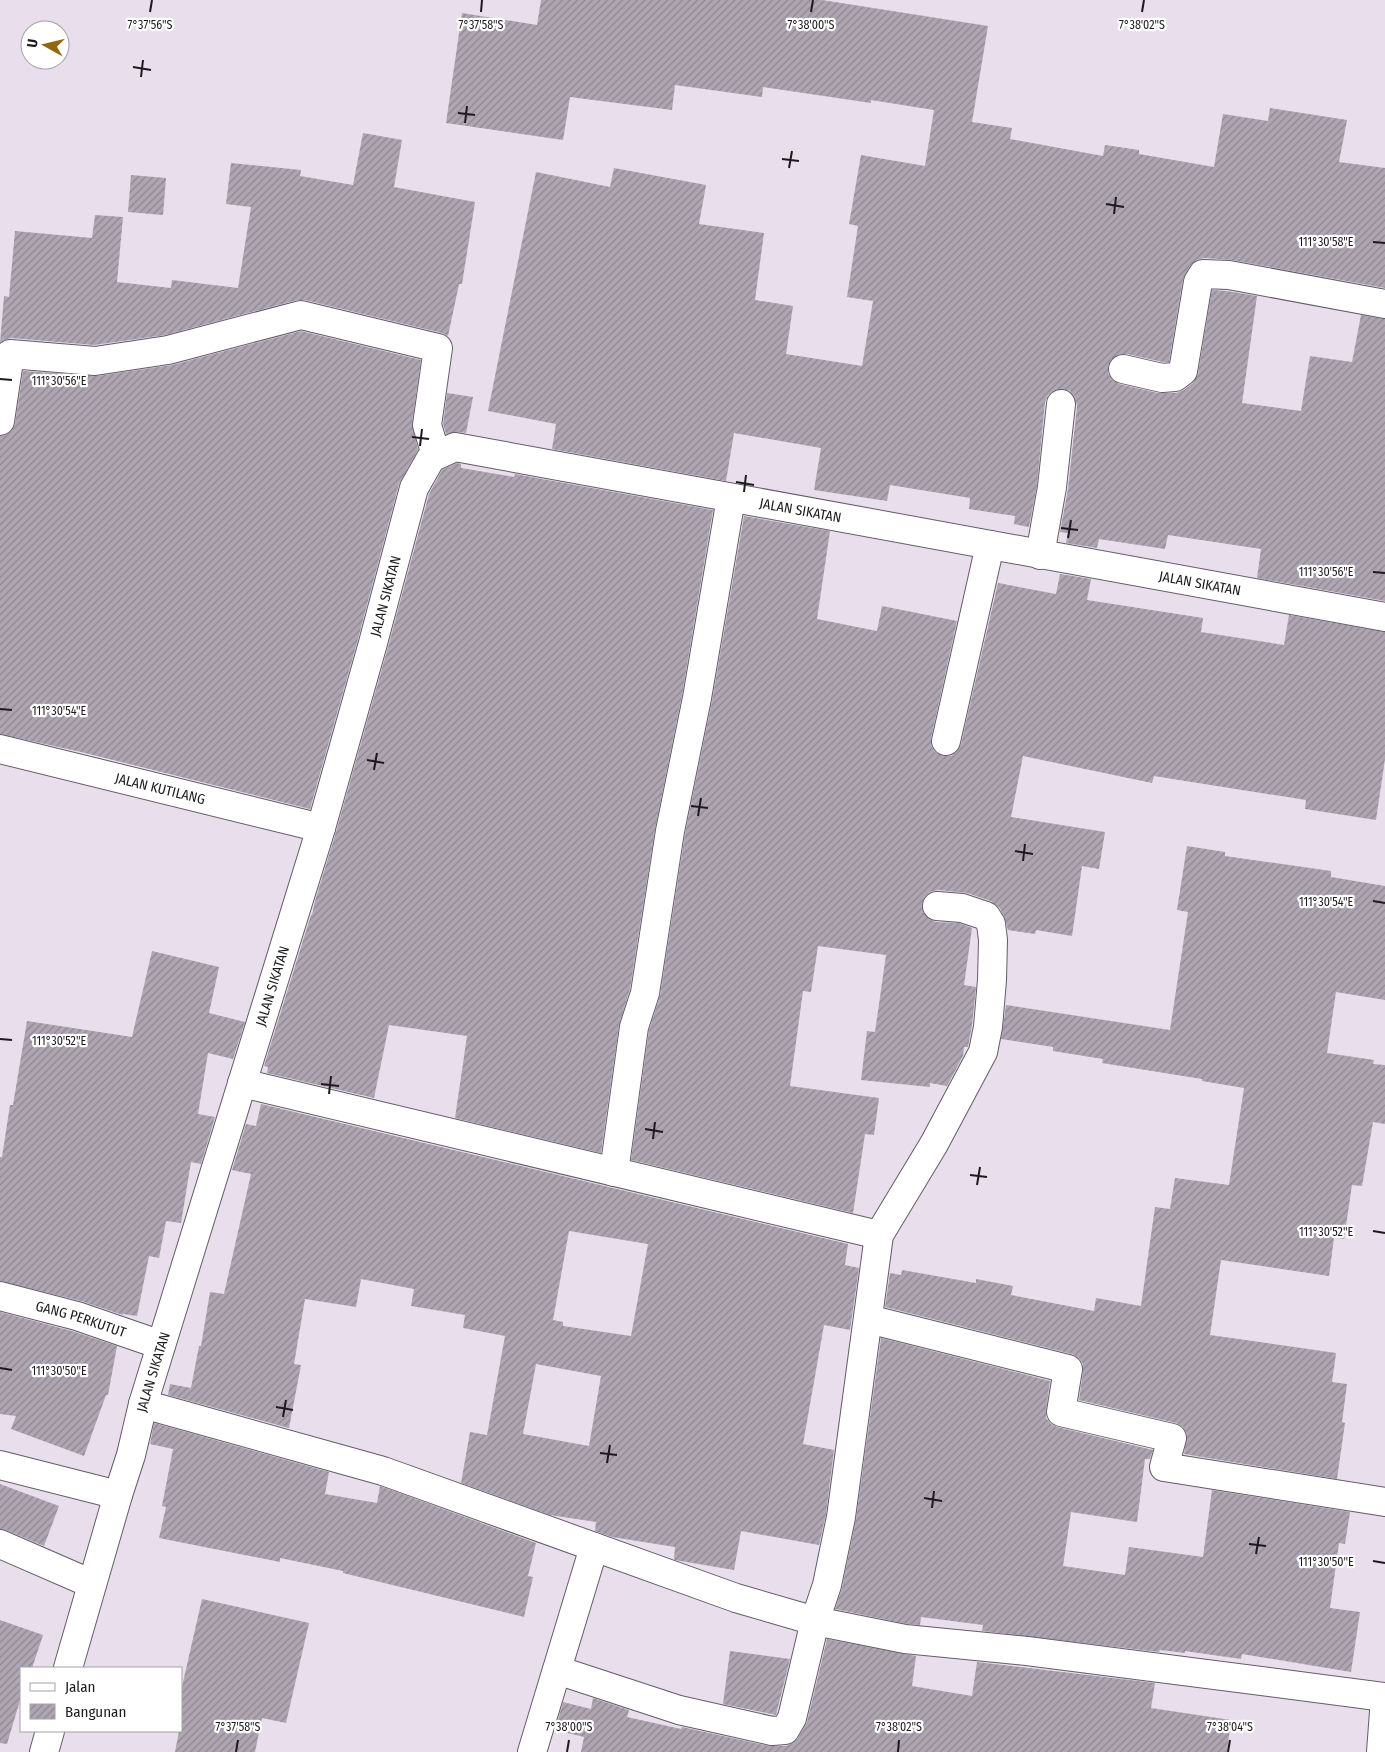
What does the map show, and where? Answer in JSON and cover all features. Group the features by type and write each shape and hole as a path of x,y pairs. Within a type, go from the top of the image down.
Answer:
{"street":[{"path":"1123,369 1162,378 1175,377 1183,371 1198,282 1204,274 1229,276 1385,304"},
{"path":"0,422 10,354 95,361 168,350 301,316 438,348 427,425 436,455"},
{"path":"1040,555 1052,487 1061,404"},
{"name":"JALAN SIKATAN","path":"68,1667 118,1495 132,1455 143,1404 321,828 414,488 431,458 455,447 1385,617"},
{"path":"614,1172 634,1028 645,993 670,831 697,698 731,498"},
{"path":"946,741 990,546"},
{"name":"JALAN KUTILANG","path":"0,749 321,828"},
{"path":"557,1670 679,1710 772,1731 784,1730 792,1718 815,1621 827,1585 841,1517 879,1235 934,1144 983,1052 988,1027 993,940 991,924 986,916 962,908 937,906"},
{"path":"242,1084 879,1235"},
{"name":"GANG PERKUTUT","path":"0,1296 77,1316 161,1345"},
{"path":"868,1319 1068,1369 1061,1412 1172,1438 1164,1467 1385,1502"},
{"path":"143,1404 383,1472 736,1598 815,1621 905,1639 1027,1651 1385,1698 1381,1752"},
{"path":"0,1465 118,1495"},
{"path":"0,1544 92,1584"},
{"path":"532,1752 594,1547"},
{"path":"44,1752 50,1732"}],"building":[{"path":"541,0 822,0 988,26 972,122 1012,128 1010,139 1103,156 1105,145 1139,150 1139,154 1214,167 1223,114 1268,121 1270,108 1347,120 1339,162 1385,168 1385,288 1232,260 1204,258 1196,260 1190,266 1183,279 1169,362 1119,354 1111,359 1108,373 1112,380 1119,384 1158,393 1176,393 1184,390 1193,383 1198,374 1212,290 1257,296 1242,403 1301,411 1310,356 1352,362 1361,315 1385,319 1385,601 1257,578 1261,549 1168,535 1165,549 1099,539 1097,548 1066,543 1068,533 1060,532 1068,489 1077,406 1075,397 1070,391 1063,389 1054,390 1048,395 1045,402 1037,485 1029,527 1014,524 1015,516 969,509 970,498 890,485 887,501 814,490 821,448 734,433 726,481 552,449 556,424 488,411 536,172 610,187 614,168 706,185 699,224 764,233 755,300 793,306 786,354 862,366 873,301 847,297 858,226 849,224 861,155 925,166 934,110 871,100 871,103 763,87 762,97 675,85 672,110 570,97 563,140 446,123 462,13 537,25"},
{"path":"363,133 402,140 394,187 475,202 462,284 459,284 448,336 305,300 297,300 165,335 94,345 11,338 0,343 4,296 9,297 15,231 92,238 95,215 123,217 117,282 171,288 172,280 238,288 251,207 226,204 231,163 301,170 300,176 353,185"},
{"path":"131,175 166,178 163,215 128,212"},
{"path":"301,331 421,360 412,423 418,450 399,484 310,809 81,752 0,734 0,436 12,431 15,424 23,371 97,376 172,365"},
{"path":"447,393 473,397 466,433 446,434 443,424"},
{"path":"457,463 461,464 461,468 514,477 515,474 713,510 682,695 655,829 630,989 619,1025 601,1153 455,1118 467,1036 389,1025 374,1098 267,1073 268,1067 264,1066 336,832 429,494 442,470"},
{"path":"744,516 830,531 817,619 877,631 882,606 957,621 931,738 931,745 935,752 943,756 951,756 957,752 961,744 998,583 1056,594 1060,574 1091,579 1087,600 1203,618 1201,632 1284,645 1289,615 1385,632 1385,759 1376,820 1305,809 1306,800 1154,776 1152,783 1023,756 1011,817 1105,832 1099,869 1082,866 1072,936 1036,930 1035,934 1008,930 999,907 991,901 967,893 938,890 930,892 924,897 922,904 923,912 929,919 936,922 959,923 972,928 964,985 976,987 972,1025 968,1047 964,1047 963,1056 947,1086 930,1083 930,1087 861,1080 867,1031 875,1032 886,955 818,946 811,992 803,991 790,1086 879,1098 874,1135 865,1134 853,1213 631,1160 649,1030 660,996 685,834 712,701"},
{"path":"1187,846 1225,852 1225,856 1331,871 1331,877 1385,886 1385,1000 1336,992 1327,1053 1374,1060 1373,1064 1385,1065 1385,1124 1373,1122 1362,1186 1352,1185 1344,1239 1334,1238 1329,1276 1221,1260 1210,1335 1336,1353 1332,1382 1347,1384 1342,1422 1345,1423 1337,1479 1184,1454 1187,1434 1183,1427 1176,1423 1079,1400 1083,1364 1079,1358 1072,1354 885,1307 890,1273 901,1275 902,1270 976,1283 976,1279 1013,1286 1011,1295 1094,1311 1096,1298 1141,1306 1155,1207 1170,1209 1175,1178 1229,1185 1244,1088 1202,1081 1202,1079 1102,1063 1103,1059 1053,1051 1053,1047 1001,1039 1006,1005 1170,1030 1188,912 1177,910"},
{"path":"152,951 219,967 209,1013 245,1022 233,1059 208,1053 198,1114 215,1117 201,1164 191,1162 181,1223 166,1221 159,1258 149,1256 137,1316 123,1315 81,1301 0,1281 0,1157 2,1157 10,1105 13,1105 27,1021 132,1037"},
{"path":"261,1104 848,1244 845,1265 859,1268 850,1330 824,1325 803,1444 834,1450 826,1514 819,1545 741,1531 734,1570 675,1560 675,1547 612,1537 595,1531 596,1522 550,1515 461,1483 470,1432 487,1435 505,1336 463,1328 465,1315 411,1306 414,1289 361,1279 356,1307 305,1299 294,1364 301,1365 289,1428 168,1395 170,1384 191,1388 199,1346 201,1346 210,1292 224,1294 251,1174 232,1170 246,1124 256,1126","holes":["569,1231 648,1244 631,1336 563,1326 563,1322 553,1320","536,1364 601,1376 589,1446 523,1434"]},
{"path":"0,1312 72,1331 117,1346 108,1395 106,1395 84,1456 11,1429 16,1416 0,1414"},
{"path":"881,1338 1050,1381 1046,1418 1051,1424 1153,1450 1150,1459 1145,1459 1137,1522 1071,1512 1063,1566 1125,1575 1129,1547 1203,1557 1212,1490 1350,1512 1345,1544 1339,1543 1330,1608 1360,1612 1351,1672 1242,1654 1241,1659 1185,1651 1185,1653 1160,1650 1159,1652 982,1631 983,1625 921,1617 920,1625 907,1624 835,1609 842,1588 856,1519"},
{"path":"154,1423 329,1472 325,1494 377,1503 380,1486 536,1543 528,1576 533,1577 524,1617 343,1573 343,1571 280,1558 280,1562 159,1538 166,1507 162,1506 173,1449 150,1444"},
{"path":"0,1484 59,1506 44,1546 0,1529"},
{"path":"202,1599 309,1623 286,1723 262,1718 255,1752 175,1752 179,1732 182,1732 182,1687"},
{"path":"0,1620 43,1635 32,1667 20,1667 20,1700 7,1744 0,1743"},
{"path":"827,1639 916,1656 912,1686 972,1696 977,1662 1155,1683 1151,1708 1231,1720 1227,1752 581,1752 584,1737 555,1730 563,1702 591,1709 593,1698 629,1710 627,1717 769,1746 786,1746 798,1738 807,1722"},
{"path":"730,1651 790,1659 776,1715 723,1704"}]}
